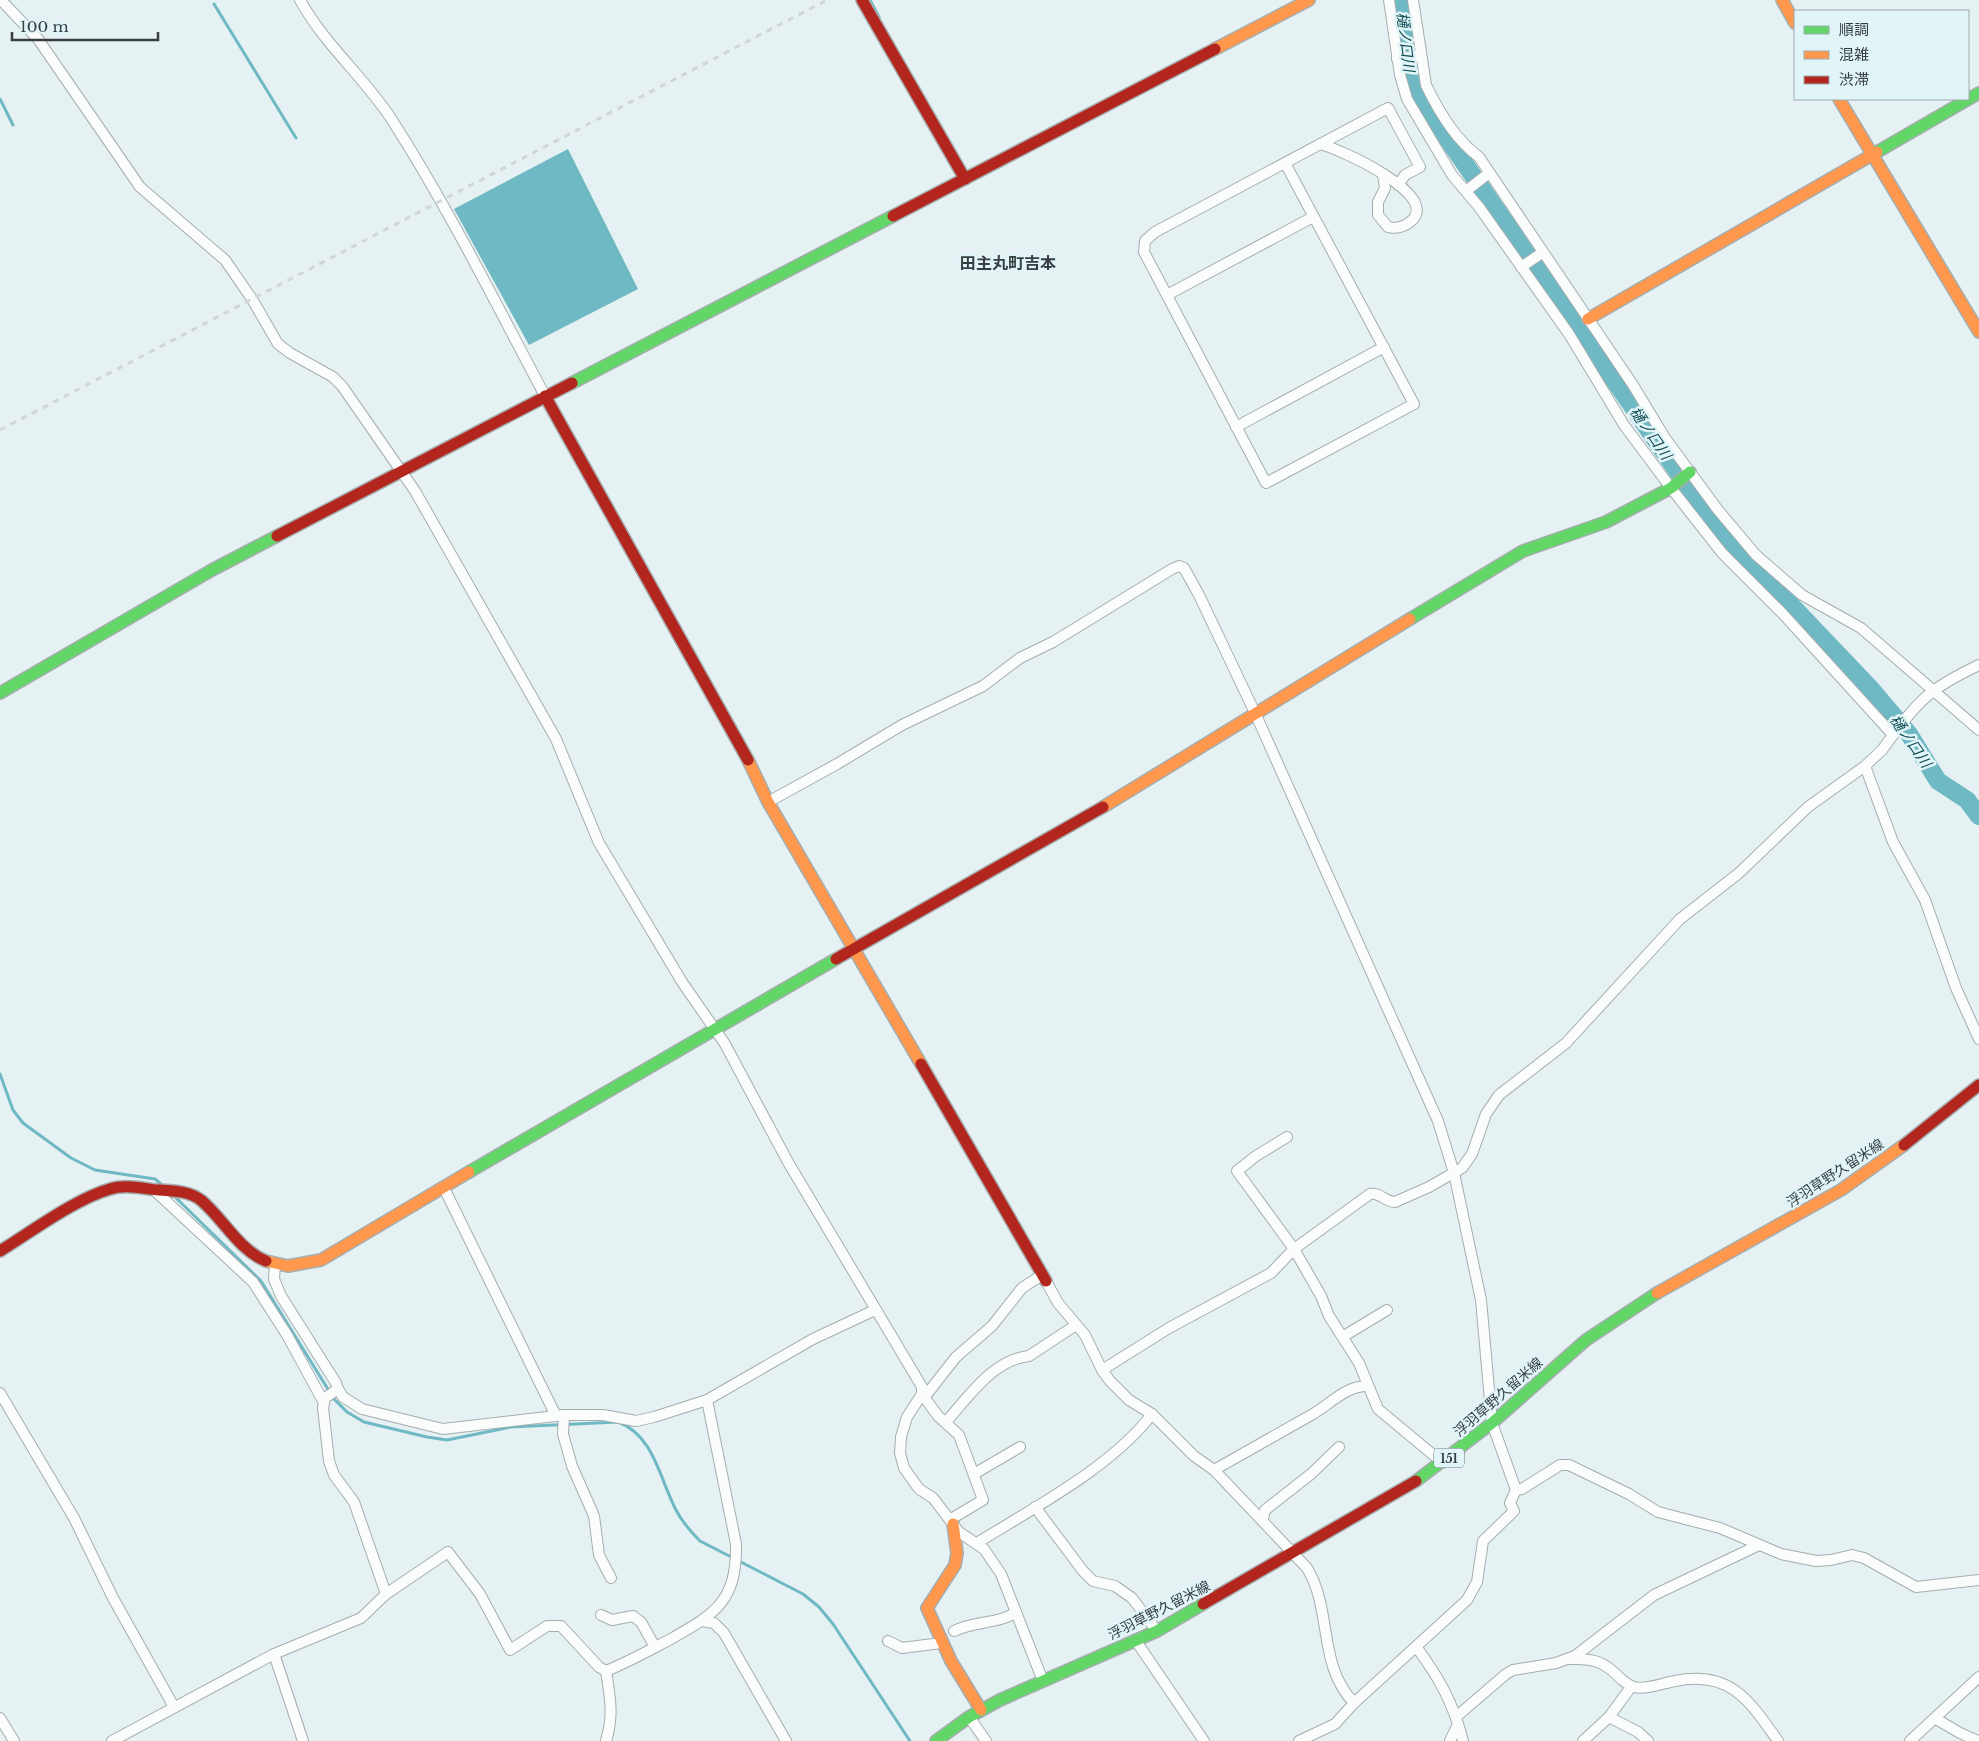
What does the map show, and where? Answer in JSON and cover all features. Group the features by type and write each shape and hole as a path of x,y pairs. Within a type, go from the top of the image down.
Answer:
{"street":[{"path":"1,0 38,39 140,187 225,260 252,299 278,344 290,353 333,377 342,386 402,472 556,739 599,843 682,982 725,1044 788,1162 922,1387 922,1394 907,1417 901,1438 900,1453 904,1468 911,1480 933,1498 958,1532 984,1549 1001,1574 1043,1681"},
{"path":"300,0 314,23 391,118 405,141 748,761 768,802 1058,1303 1085,1335 1102,1370 1129,1400 1152,1414 1194,1456 1214,1470 1224,1483 1263,1519 1307,1568 1315,1580 1332,1670 1344,1693 1354,1703"},
{"path":"862,0 965,179"},
{"path":"0,693 173,591 1309,0"},
{"path":"1389,0 1407,99 1452,175 1468,189 1523,266 1569,334 1624,425 1673,486 1722,553 1783,614 1894,733"},
{"path":"1413,0 1419,56 1426,85 1442,114 1469,150 1479,157 1487,175 1588,319 1689,473 1756,555 1802,595 1861,628 1979,730"},
{"path":"1782,0 1794,21"},
{"path":"1399,58 1419,56"},
{"path":"1840,100 1979,332"},
{"path":"1588,319 1967,100"},
{"path":"1285,163 1414,404 1266,482 1144,252 1145,241 1155,232 1388,108 1420,168 1404,175 1398,185"},
{"path":"1320,144 1342,150 1383,175 1398,185 1414,199 1416,212 1407,224 1390,228 1381,221 1377,211 1378,199 1385,188 1383,175"},
{"path":"1468,189 1487,175"},
{"path":"1167,295 1313,217"},
{"path":"1523,266 1541,254"},
{"path":"1236,426 1384,347"},
{"path":"0,1251 99,1192 120,1187 156,1189 191,1194 202,1201 246,1248 260,1258 276,1264 296,1265 321,1260 714,1029 1143,784 1506,560 1523,551 1606,522 1673,486 1689,473"},
{"path":"768,802 902,725 983,686 1020,658 1053,642 1178,566 1184,568 1199,595 1256,715 1430,1104 1454,1173 1481,1300 1492,1423 1516,1490 1510,1503 1514,1511 1483,1541 1478,1582 1467,1600 1354,1703 1335,1724 1300,1741"},
{"path":"1102,1370 1169,1328 1271,1272 1294,1249 1370,1194 1376,1193 1391,1202 1395,1202 1462,1168 1472,1154 1486,1114 1499,1095 1546,1060 1574,1035 1680,919 1739,873 1808,807 1865,766 1882,750 1907,716 1932,690 1979,665"},
{"path":"1865,766 1893,842 1925,900 1956,988 1979,1039"},
{"name":"浮羽草野久留米線","path":"936,1741 981,1710 1157,1631 1293,1553 1443,1463 1606,1325 1636,1305 1841,1190 1914,1138 1979,1085"},
{"path":"1287,1137 1256,1156 1237,1171 1294,1249 1321,1296 1330,1316 1359,1363 1378,1409 1443,1463"},
{"path":"444,1188 561,1416 572,1466 584,1489 594,1516 599,1555 611,1578"},
{"path":"156,1189 252,1282 287,1335 324,1400 329,1461 334,1475 354,1502 386,1594"},
{"path":"276,1264 276,1288 336,1389 343,1397 362,1409 442,1429 561,1416 603,1415 636,1421 654,1417 707,1400 813,1339 875,1310"},
{"path":"922,1394 926,1394 956,1357 992,1326 1022,1288 1044,1278"},
{"path":"1344,1336 1387,1310"},
{"path":"946,1422 996,1369 1022,1357 1029,1356 1076,1325"},
{"path":"1214,1470 1315,1413 1334,1399 1359,1386 1367,1386"},
{"path":"324,1400 336,1389"},
{"path":"0,1393 74,1518 113,1598 174,1707"},
{"path":"922,1394 938,1416 960,1435 983,1500 952,1522"},
{"path":"606,1671 702,1621 722,1602 732,1583 737,1562 732,1517 707,1400"},
{"path":"976,1544 1082,1476 1130,1440 1152,1414"},
{"path":"974,1474 1020,1447"},
{"path":"1263,1519 1265,1510 1311,1474 1338,1447"},
{"path":"1516,1490 1522,1489 1560,1465 1569,1466 1629,1494 1658,1512 1720,1528 1781,1554 1816,1561 1852,1555 1864,1558 1916,1587 1925,1588 1951,1582 1979,1580"},
{"path":"1035,1507 1083,1571 1093,1581 1115,1586 1132,1598 1157,1631"},
{"path":"952,1522 957,1553 956,1565 928,1608 941,1643 969,1694 981,1710"},
{"path":"1565,1660 1586,1650 1654,1595 1759,1545"},
{"path":"112,1741 274,1654 361,1618 386,1594 448,1552 480,1594 510,1650 547,1626 561,1626 599,1667 606,1671"},
{"path":"954,1631 963,1626 1008,1618 1016,1612"},
{"path":"601,1615 612,1620 634,1616 641,1622 655,1647"},
{"path":"702,1621 714,1623 724,1633 786,1741"},
{"path":"888,1641 902,1648 941,1643"},
{"path":"1136,1641 1204,1741"},
{"path":"1416,1648 1443,1685 1463,1741"},
{"path":"274,1654 303,1741"},
{"path":"1450,1741 1457,1720 1498,1679 1513,1670 1586,1658 1598,1660 1609,1667 1631,1687 1645,1687 1698,1678 1710,1678 1743,1696 1753,1705 1778,1741"},
{"path":"606,1671 612,1708 611,1723 606,1741"},
{"path":"1910,1741 1936,1719 1979,1677"},
{"path":"1582,1741 1609,1717 1631,1687"},
{"path":"969,1717 986,1741"},
{"path":"1609,1717 1638,1732 1648,1741"},
{"path":"0,1718 14,1741"},
{"path":"1936,1719 1960,1734 1978,1741"}],"water":[{"path":"568,149 638,289 529,345 454,209"}],"waterway":[{"path":"870,0 879,17"},
{"name":"樋ノ口川","path":"1401,0 1411,81 1420,99 1697,500 1733,544 1872,690 1909,734 1938,781 1967,800 1979,816"},
{"path":"214,4 296,138"},
{"path":"0,99 13,125"},
{"path":"0,1074 13,1110 23,1123 71,1158 95,1170 155,1179 161,1184"},
{"path":"173,1195 261,1281 334,1399 347,1412 364,1422 447,1440 511,1427 618,1422 630,1428 648,1448 676,1510 690,1530 700,1541 803,1594 819,1607 833,1624 910,1741"}],"railway":[{"path":"0,430 827,0"}],"traffic: fast":[{"path":"1969,99 1979,93"},
{"path":"1877,152 1967,100"},
{"path":"572,383 893,216"},
{"path":"1410,619 1523,551 1606,522 1671,488 1690,472"},
{"path":"0,693 212,570 277,536"},
{"path":"469,1172 836,959"},
{"path":"1416,1481 1492,1423 1586,1340 1657,1293"},
{"path":"936,1741 969,1717 1000,1700 1157,1631 1203,1604"}],"traffic: slow":[{"path":"1215,49 1309,0"},
{"path":"1782,0 1794,21"},
{"path":"1840,100 1979,332"},
{"path":"1588,319 1877,152"},
{"path":"1103,807 1410,619"},
{"path":"748,760 768,802 921,1064"},
{"path":"1657,1293 1841,1190 1904,1145"},
{"path":"266,1261 288,1266 321,1260 469,1172"},
{"path":"953,1524 957,1553 955,1565 927,1608 951,1661 981,1710"}],"traffic: jam":[{"path":"862,0 965,179"},
{"path":"893,216 1215,49"},
{"path":"277,536 572,383"},
{"path":"545,396 748,760"},
{"path":"836,959 1103,807"},
{"path":"921,1064 1046,1281"},
{"path":"1904,1145 1979,1085"},
{"path":"0,1251 82,1200 110,1189 128,1187 182,1192 192,1195 202,1201 248,1250 266,1261"},
{"path":"1203,1604 1416,1481"}],"district":[{"name":"田主丸町吉本","path":"1008,263"}]}
